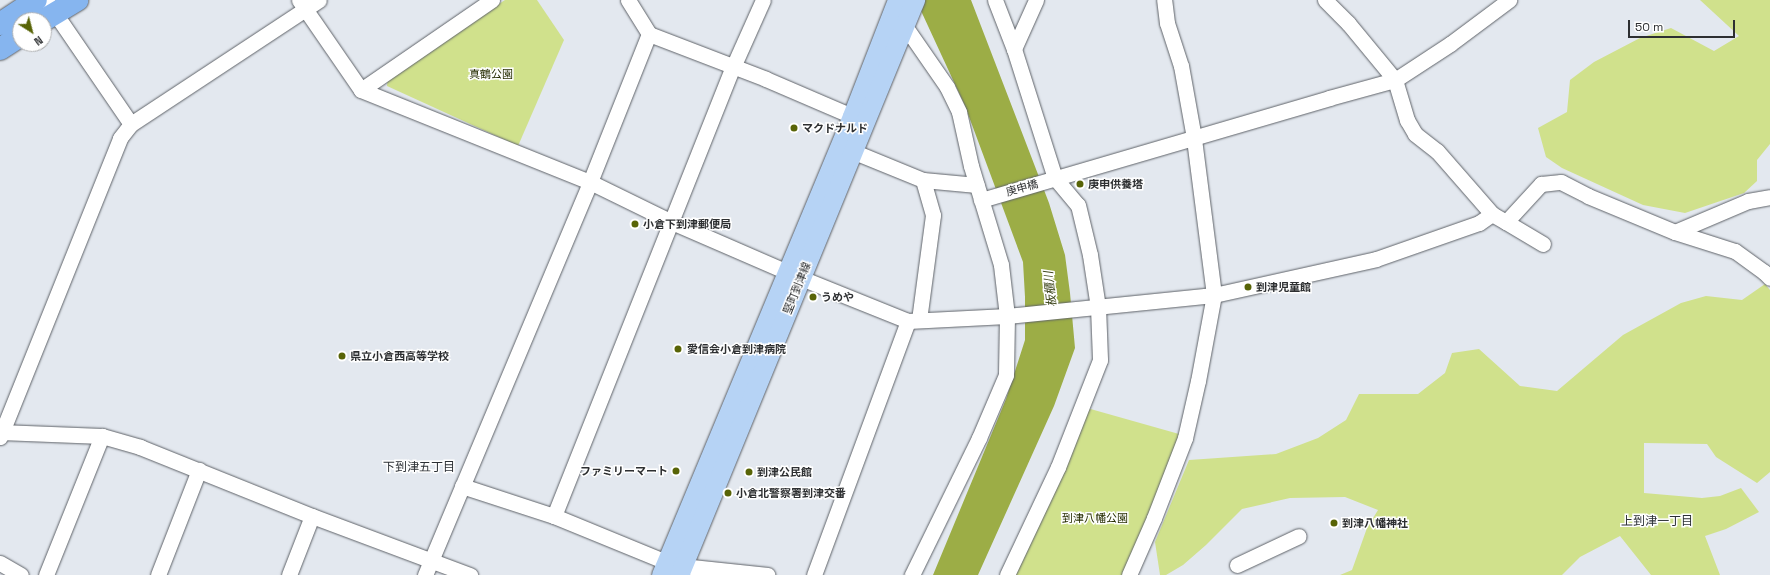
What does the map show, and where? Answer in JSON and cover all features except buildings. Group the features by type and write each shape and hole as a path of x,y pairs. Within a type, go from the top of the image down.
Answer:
{"highway":[{"path":"0,24 36,0"},
{"path":"48,11 77,0"},
{"path":"0,49 12,41"}],"main road":[{"name":"堅町到津線","path":"672,570 794,274 852,116 902,8"},
{"name":"堅町到津線","path":"794,274 852,150 902,8"}],"street":[{"path":"319,0 302,4 131,124 120,138 1,433 102,436 140,447 312,516 432,559 470,575"},
{"path":"362,90 492,0"},
{"path":"628,0 650,34 852,116"},
{"path":"554,516 733,67 763,0"},
{"path":"995,0 1014,49 1051,179 1078,205 1090,255 1098,307 1100,360 1058,466 1007,575"},
{"path":"1014,49 1036,0"},
{"path":"1129,575 1154,518 1185,438 1198,381 1214,295 1194,138 1181,66 1167,24 1164,0"},
{"path":"1325,0 1348,23 1396,80 1407,120 1414,134 1437,151 1492,214 1543,244"},
{"name":"庚申橋","path":"981,200 1329,98 1396,80 1450,44 1509,0"},
{"path":"302,4 362,90 590,182 672,222 794,274 914,320 1007,316 1214,295 1376,259 1479,223 1492,214"},
{"path":"902,8 947,87 959,112 971,166 1001,265 1007,316 1006,375 979,438 912,575"},
{"path":"48,11 131,124"},
{"path":"425,575 590,182 650,34"},
{"path":"852,150 923,180 977,185"},
{"path":"814,575 914,320 933,214 923,180"},
{"path":"1506,222 1541,184 1561,182 1588,196 1675,232 1735,251 1770,278"},
{"path":"1675,232 1748,201 1770,198"},
{"path":"46,575 102,436"},
{"path":"158,575 199,470"},
{"path":"462,486 554,516 672,570 768,575"},
{"path":"289,575 312,516"},
{"path":"1243,567 1298,536"},
{"path":"0,563 21,575"}],"green space":[{"name":"真鶴公園","path":"505,0 537,0 564,40 518,146 387,86 388,76"},
{"path":"1700,0 1770,0 1770,144 1757,160 1757,181 1744,193 1685,213 1643,205 1562,168 1546,157 1538,128 1567,112 1570,80 1594,62 1640,38 1671,28 1714,51 1739,36"},
{"path":"1765,284 1770,290 1770,472 1757,483 1716,457 1707,444 1644,443 1644,493 1702,498 1720,496 1741,488 1759,512 1726,529 1705,536 1720,575 1651,575 1620,536 1580,557 1562,575 1340,575 1352,570 1367,528 1378,510 1345,497 1290,498 1242,509 1206,545 1183,565 1166,575 1160,575 1155,542 1189,460 1276,454 1318,438 1346,420 1359,394 1418,394 1445,373 1452,353 1479,349 1520,386 1557,391 1623,335 1681,303 1706,296 1742,300"},
{"name":"到津八幡公園","path":"1087,408 1179,434 1166,472 1124,575 1013,575"}],"water":[{"name":"板櫃川","path":"916,0 971,0 1049,203 1065,255 1070,293 1075,348 1054,406 978,575 933,575 1006,399 1025,340 1023,262 965,106"}],"place":[{"name":"マクドナルド","path":"794,128"},
{"name":"庚申供養塔","path":"1080,184"},
{"name":"小倉下到津郵便局","path":"635,224"},
{"name":"到津児童館","path":"1248,287"},
{"name":"うめや","path":"813,297"},
{"name":"愛信会小倉到津病院","path":"678,349"},
{"name":"県立小倉西高等学校","path":"342,356"},
{"name":"ファミリーマート","path":"676,471"},
{"name":"到津公民館","path":"749,472"},
{"name":"小倉北警察署到津交番","path":"728,493"},
{"name":"到津八幡神社","path":"1334,523"}],"district":[{"name":"下到津五丁目","path":"419,468"},
{"name":"上到津一丁目","path":"1657,522"}]}
